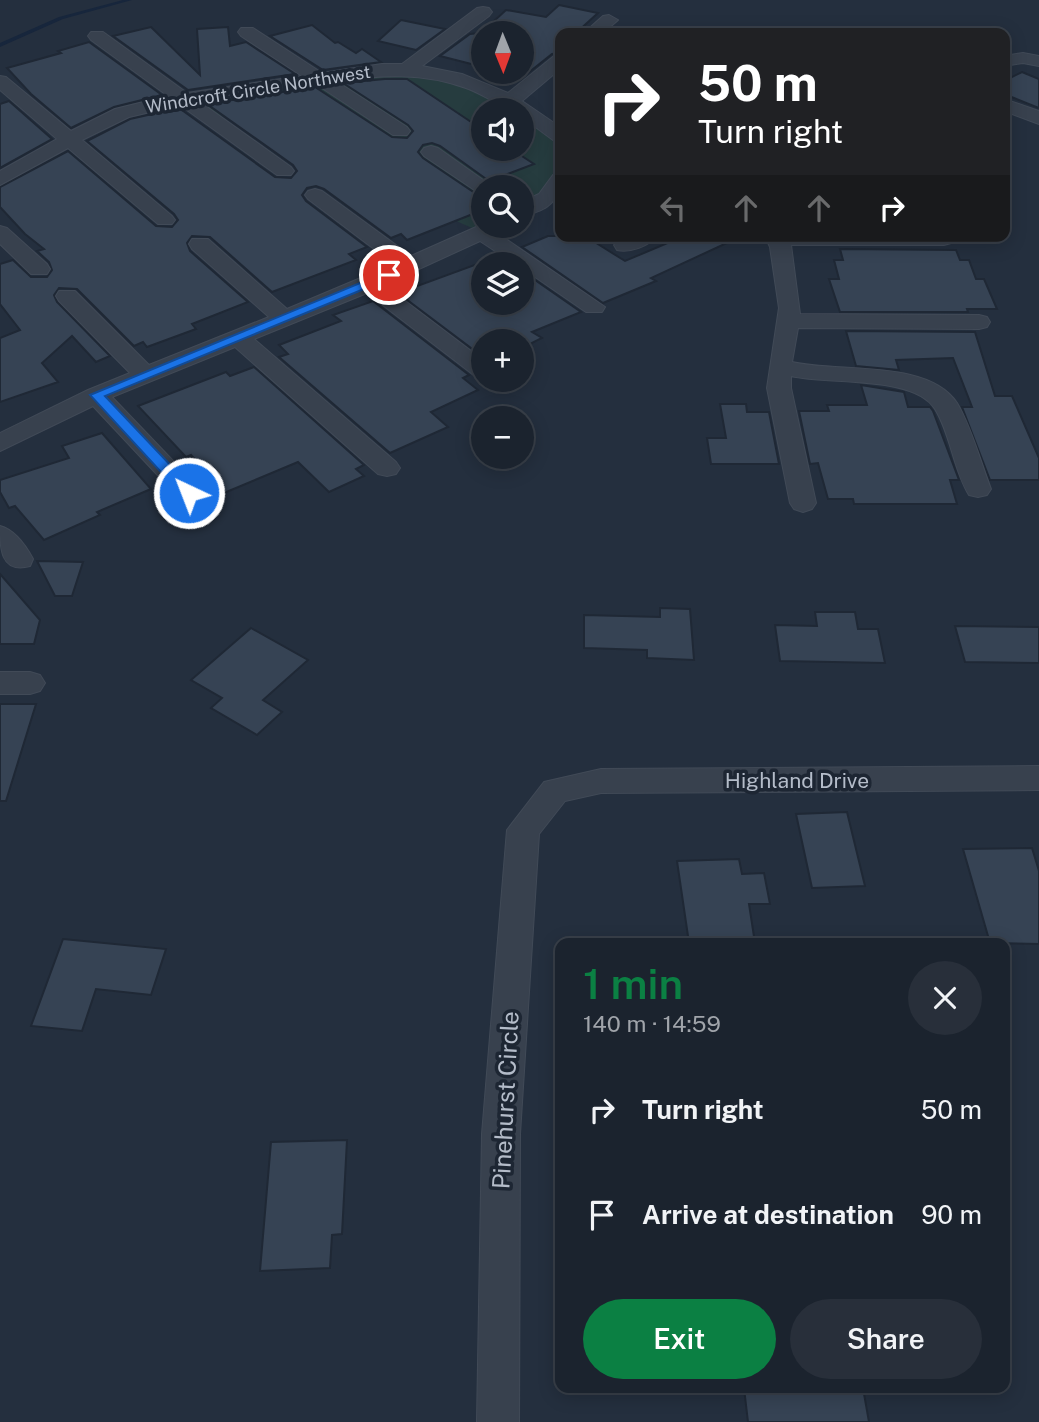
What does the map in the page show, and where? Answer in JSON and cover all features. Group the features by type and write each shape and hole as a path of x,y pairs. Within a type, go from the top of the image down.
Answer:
{"street":[{"path":"408,68 483,12"},
{"path":"599,28 609,20"},
{"path":"247,32 400,131"},
{"path":"97,36 284,171"},
{"path":"1010,61 1037,60"},
{"path":"514,98 555,64"},
{"name":"Windcroft Circle Northwest","path":"0,179 69,139 122,113 184,99 316,77 408,68 459,76 504,98"},
{"path":"0,81 165,220"},
{"path":"1010,106 1039,118"},
{"name":"Windcroft Circle Northwest","path":"534,118 555,132"},
{"path":"431,152 471,179"},
{"path":"534,204 546,198 555,186"},
{"path":"315,195 409,265"},
{"path":"0,232 39,269"},
{"path":"0,443 96,395 369,284 471,237"},
{"path":"501,238 594,307"},
{"path":"625,245 632,242"},
{"path":"778,242 790,308 779,388 803,503"},
{"path":"200,244 285,319"},
{"path":"369,284 471,362"},
{"path":"67,296 146,375"},
{"path":"788,321 979,322"},
{"path":"238,337 387,468"},
{"path":"780,366 813,374 897,379 928,389 946,405 978,489"},
{"path":"96,395 189,493"},
{"path":"0,535 20,559"},
{"path":"0,683 30,683"},
{"name":"Highland Drive","path":"555,791 601,781 1039,778"},
{"name":"Pinehurst Circle","path":"498,1422 501,1134 523,830 555,791"}],"green space":[{"path":"408,68 501,98 471,98 471,161 534,161 534,118 555,133 555,181 534,199 534,175 471,175 471,228 184,99"}],"building":[{"path":"559,5 598,13 582,28 555,28 555,54 534,68 534,21 494,21 506,10 546,17"},
{"path":"401,20 445,29 416,50 378,41"},
{"path":"312,25 335,43 338,42 356,53 362,49 381,62 323,70 270,36"},
{"path":"151,27 200,75 197,29 228,27 230,46 246,42 295,74 188,90 113,36"},
{"path":"470,34 471,64 440,56"},
{"path":"89,42 162,95 114,107 71,128 31,94 7,68"},
{"path":"1022,72 1039,79 1039,108 1010,96 1010,78"},
{"path":"407,79 471,122 471,161 529,161 534,164 505,175 481,175 440,146 432,143 423,145 418,152 423,158 471,190 471,215 407,240 401,234 391,238 324,189 316,186 307,188 302,195 306,201 367,247 349,254 356,260 272,292 210,237 192,236 187,243 190,251 248,302 192,324 196,329 147,347 143,342 134,346 77,289 59,288 54,295 57,302 110,356 96,362 72,336 42,363 58,382 0,402 0,338 20,330 0,304 0,264 13,260 31,277 47,277 52,270 49,262 37,251 44,249 25,234 0,207 0,187 68,151 156,226 172,227 178,220 174,214 87,141 130,119 179,108 275,177 291,178 297,171 293,165 207,104 315,87 392,137 407,138 413,131 408,125 343,83"},
{"path":"9,101 52,139 0,168 0,104"},
{"path":"548,236 555,236 555,242 595,242 625,261 670,242 729,242 651,278 656,281 603,303 534,255 534,252 522,247"},
{"path":"840,249 956,250 960,260 969,260 976,279 984,279 997,309 967,309 968,312 840,312 829,279 839,279 834,260 843,260"},
{"path":"471,266 471,315 534,315 534,279 581,312 534,331 534,329 471,329 471,348 398,293"},
{"path":"373,301 469,375 463,378 471,384 471,392 474,392 431,412 448,427 390,453 279,357 288,354 279,345 341,321 333,315"},
{"path":"846,331 975,332 995,396 1012,396 1039,458 1039,480 990,480 962,407 972,407 953,358 896,360 899,370 856,366"},
{"path":"534,333 542,338 534,342"},
{"path":"254,367 364,465 356,469 364,476 329,492 298,462 224,493 191,455 186,457 138,406 226,372 230,376"},
{"path":"861,385 904,392 908,407 930,407 959,480 950,480 957,504 854,504 853,499 828,499 818,463 810,464 799,411 829,411 827,405 867,405"},
{"path":"720,404 746,404 747,412 769,412 779,464 711,464 707,438 726,438"},
{"path":"102,433 151,489 97,512 100,515 44,540 15,506 9,508 0,492 0,480 69,458 62,446"},
{"path":"37,561 83,562 72,596 55,596"},
{"path":"0,574 40,620 34,644 0,644"},
{"path":"660,608 690,609 694,660 647,658 647,650 584,648 584,615 660,617"},
{"path":"815,612 855,612 858,629 878,629 885,663 780,661 775,625 817,626"},
{"path":"955,626 1039,627 1039,663 965,662"},
{"path":"251,628 308,660 263,700 282,712 257,735 211,708 222,698 191,680"},
{"path":"0,704 36,704 6,801 0,801"},
{"path":"847,812 865,886 812,888 796,814"},
{"path":"1032,848 1039,871 1039,944 1010,943 1010,938 989,938 963,849"},
{"path":"739,859 742,874 764,873 770,904 749,904 754,938 688,938 677,861"},
{"path":"63,939 166,949 151,995 96,989 82,1031 31,1026"},
{"path":"347,1140 342,1234 332,1235 330,1268 260,1271 271,1142"},
{"path":"745,1393 864,1393 869,1422 748,1422"}],"waterway":[{"path":"0,45 61,18 129,0"}],"route":[{"path":"189,493 96,395 389,275"}]}
